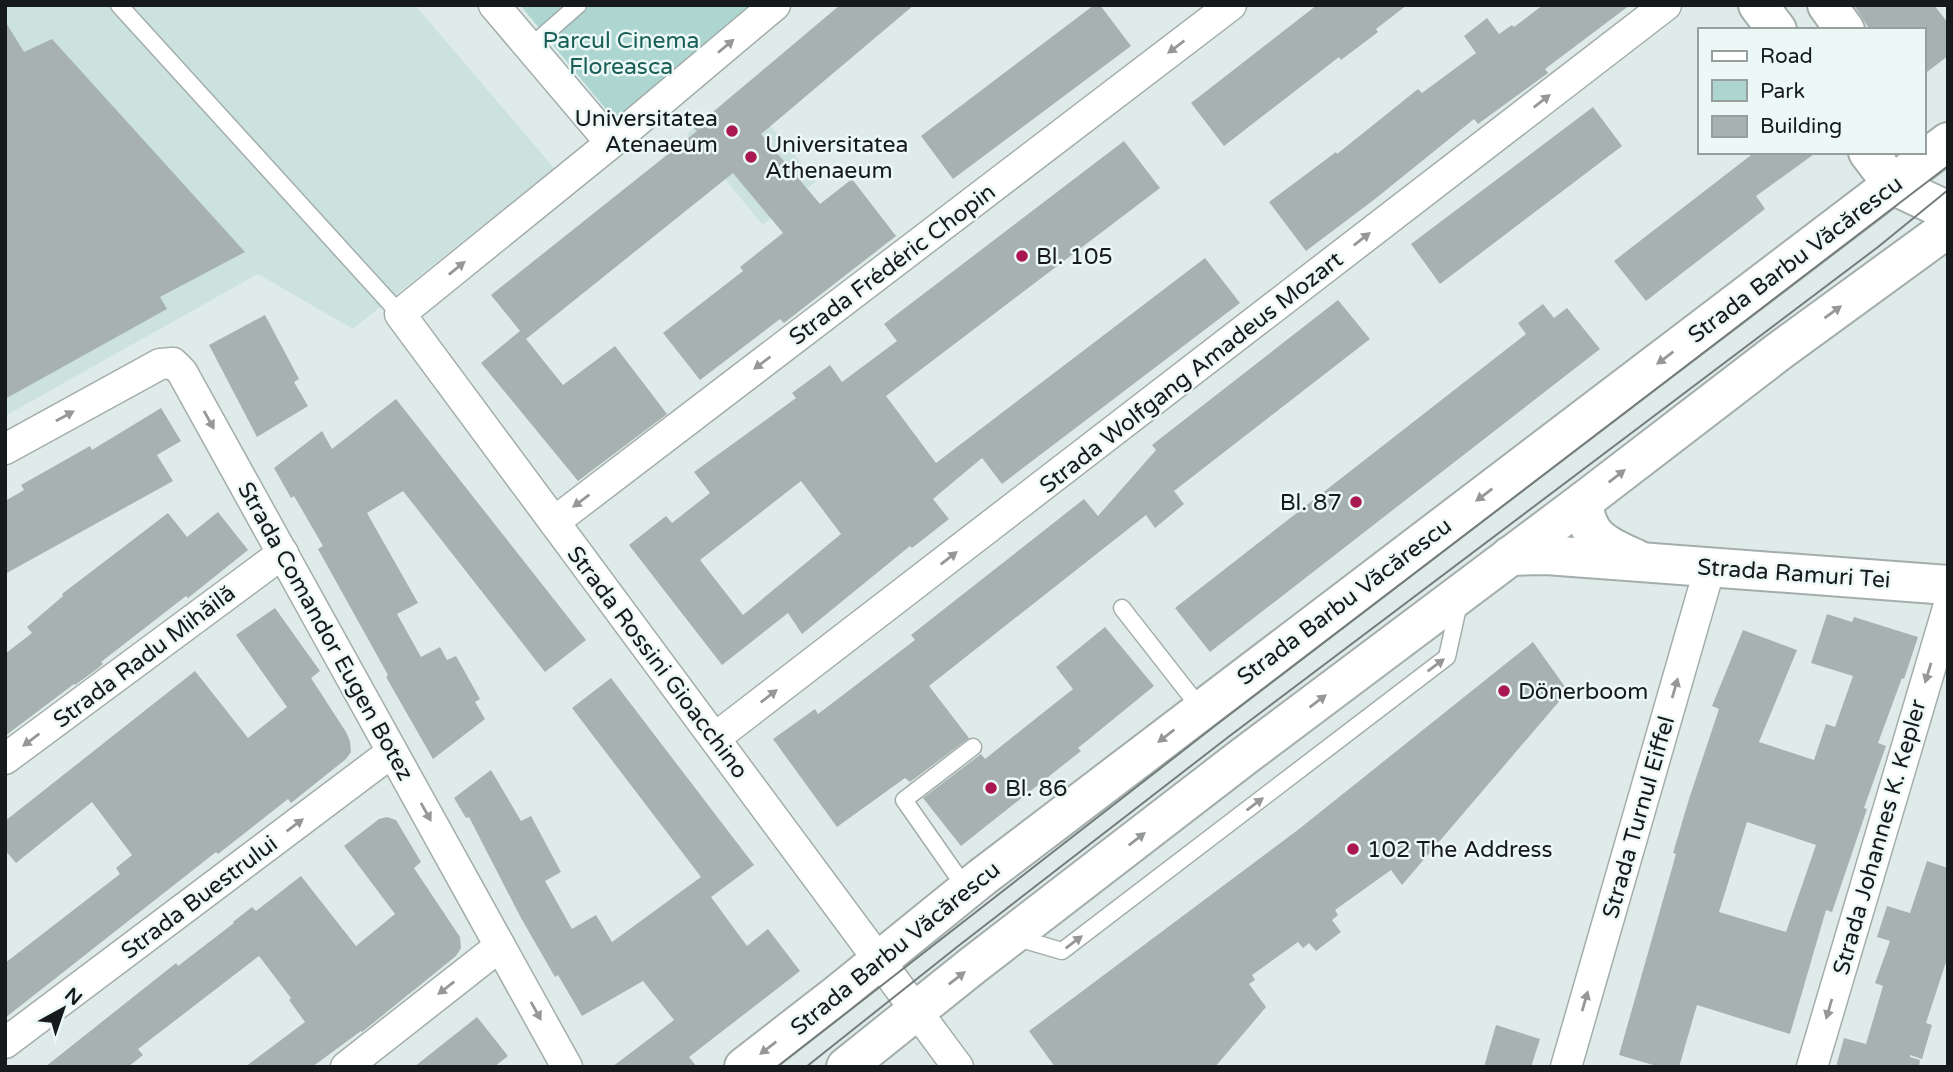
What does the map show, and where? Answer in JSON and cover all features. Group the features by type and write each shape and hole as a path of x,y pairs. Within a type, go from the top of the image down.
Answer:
{"main road":[{"path":"1758,5 1775,28"},
{"path":"1827,5 1844,28"},
{"path":"1870,154 1893,185 1948,211"},
{"name":"Strada Barbu Văcărescu","path":"744,1067 1201,709 1893,185 1938,154"},
{"path":"846,1067 1243,757 1584,502 1779,352 1948,228"},
{"name":"Strada Ramuri Tei","path":"1584,502 1584,513 1592,532 1607,546 1641,562"},
{"name":"Strada Ramuri Tei","path":"1510,556 1546,555 1948,585"}],"street":[{"path":"494,5 611,143"},
{"path":"400,314 611,143 775,5"},
{"name":"Strada Frédéric Chopin","path":"554,522 1231,5"},
{"name":"Strada Wolfgang Amadeus Mozart","path":"715,738 1666,5"},
{"name":"Strada Rossini Gioacchino","path":"400,314 958,1067"},
{"name":"Strada Comandor Eugen Botez","path":"5,449 160,364 173,363 183,372 567,1067"},
{"name":"Strada Radu Mihăilă","path":"5,760 283,553"},
{"name":"Strada Turnul Eiffel","path":"1566,1067 1710,567"},
{"name":"Strada Johannes K. Kepler","path":"1812,1067 1948,608"},
{"name":"Strada Buestrului","path":"5,1043 393,751"},
{"path":"346,1067 500,946"}],"lane":[{"path":"119,5 400,314"},
{"path":"529,48 578,5"},
{"path":"1122,608 1201,709"},
{"path":"967,890 904,800 973,747"}],"shaded area":[{"path":"5,5 415,5 554,168 353,329 258,274 5,416"},
{"name":"Universitatea Athenaeum","path":"740,89 816,181 763,225 687,134"}],"green space":[{"name":"Parcul Cinema Floreasca","path":"520,5 754,5 614,119"}],"building":[{"path":"840,5 914,5 761,134 820,204 852,179 896,236 784,323 780,319 700,380 663,333 743,271 740,267 783,233 733,173 526,339 563,385 615,346 667,414 578,481 481,363 520,331 491,295 697,131 694,128"},
{"path":"1094,5 1100,5 1131,46 953,179 921,136"},
{"path":"1317,5 1407,5 1376,29 1378,32 1341,60 1339,57 1224,146 1191,103"},
{"path":"1543,5 1630,5 1545,69 1548,73 1478,124 1474,119 1306,251 1269,202 1336,152 1337,154 1418,89 1422,93 1476,53 1464,36 1487,18 1499,34 1512,25 1514,27"},
{"path":"1854,5 1934,5 1948,23 1948,56 1925,73 1925,28 1869,28"},
{"path":"5,21 24,52 52,39 245,252 160,297 167,309 5,399"},
{"path":"1593,107 1622,146 1440,284 1411,244"},
{"path":"1124,141 1160,188 886,396 936,463 1205,258 1240,303 1002,484 982,458 933,499 949,519 912,548 910,546 802,634 788,613 722,665 629,545 666,516 672,523 710,493 694,472 796,398 792,393 830,365 842,382 897,341 884,324","holes":["801,481 841,534 743,615 700,560"]},
{"path":"1752,154 1814,154 1756,196 1765,209 1646,301 1614,261"},
{"path":"1338,300 1370,339 1174,491 1184,504 1155,528 1146,515 929,686 969,738 910,782 905,778 837,827 773,739 815,709 818,714 915,640 911,635 1084,499 1098,516 1156,450 1152,445"},
{"name":"Bl. 87","path":"1543,304 1554,318 1567,308 1600,349 1210,652 1175,608 1526,334 1518,323"},
{"path":"265,315 299,379 294,382 308,406 257,437 209,345"},
{"path":"396,399 586,640 545,672 403,491 367,513 418,603 397,614 421,657 440,647 447,660 456,656 480,699 475,702 485,719 433,759 318,549 323,546 274,468 322,431 332,449"},
{"path":"161,408 181,441 157,455 173,481 5,574 5,501 24,490 21,485 90,446 92,450"},
{"path":"218,512 248,550 101,662 103,664 97,669 5,736 5,654 32,633 27,627 63,596 62,594 168,513 187,537"},
{"path":"275,608 320,671 311,678 346,732 351,752 291,803 288,799 218,854 216,852 5,1018 5,963 120,874 116,868 132,855 92,802 16,863 5,850 5,821 195,671 248,738 287,707 236,635"},
{"path":"1827,614 1852,622 1854,617 1918,637 1878,743 1886,746 1864,808 1867,809 1832,912 1826,910 1790,1034 1697,1005 1679,1067 1660,1067 1619,1055 1676,854 1673,853 1719,709 1712,706 1743,630 1797,650 1759,742 1814,760 1826,724 1835,727 1853,676 1811,663","holes":["1747,822 1816,845 1786,932 1719,912"]},
{"path":"1105,627 1154,686 1078,748 1081,751 961,846 923,798 981,754 985,759 1073,689 1056,667"},
{"name":"102 The Address","path":"1533,642 1568,691 1402,885 1391,870 1335,910 1338,915 1332,920 1341,932 1316,951 1309,943 1303,948 1298,942 1252,975 1255,980 1249,984 1266,1007 1215,1067 1055,1067 1029,1031 1299,829"},
{"path":"611,678 754,865 711,897 747,946 768,929 800,971 689,1057 697,1067 612,1067 674,1020 643,981 582,1016 558,975 555,977 469,817 466,818 454,798 491,770 521,821 531,816 561,872 545,881 572,929 596,915 612,942 701,877 572,708"},
{"path":"387,817 396,820 421,862 414,868 460,937 461,948 456,956 362,1032 312,1067 245,1067 305,1022 289,1000 291,998 259,956 138,1049 143,1055 128,1067 45,1067 176,963 178,966 252,907 256,911 301,876 356,946 395,914 344,846 379,819"},
{"path":"1927,861 1948,868 1948,956 1926,1023 1932,1025 1922,1059 1910,1055 1920,1060 1919,1067 1836,1067 1844,1038 1866,1044 1883,986 1875,983 1890,941 1877,937 1887,906 1910,913"},
{"path":"477,1017 508,1056 494,1067 414,1067"},
{"path":"1496,1025 1540,1039 1531,1067 1484,1067"}],"tram line":[{"path":"777,1067 1216,725 1948,166"},
{"path":"806,1067 1227,738 1878,247 1948,190"}],"place":[{"name":"Universitatea Atenaeum","path":"732,131"},
{"name":"Universitatea Athenaeum","path":"751,157"},
{"name":"Bl. 105","path":"1022,256"},
{"name":"Bl. 87","path":"1356,502"},
{"name":"Dönerboom","path":"1504,691"},
{"name":"Bl. 86","path":"991,788"},
{"name":"102 The Address","path":"1353,849"}]}
